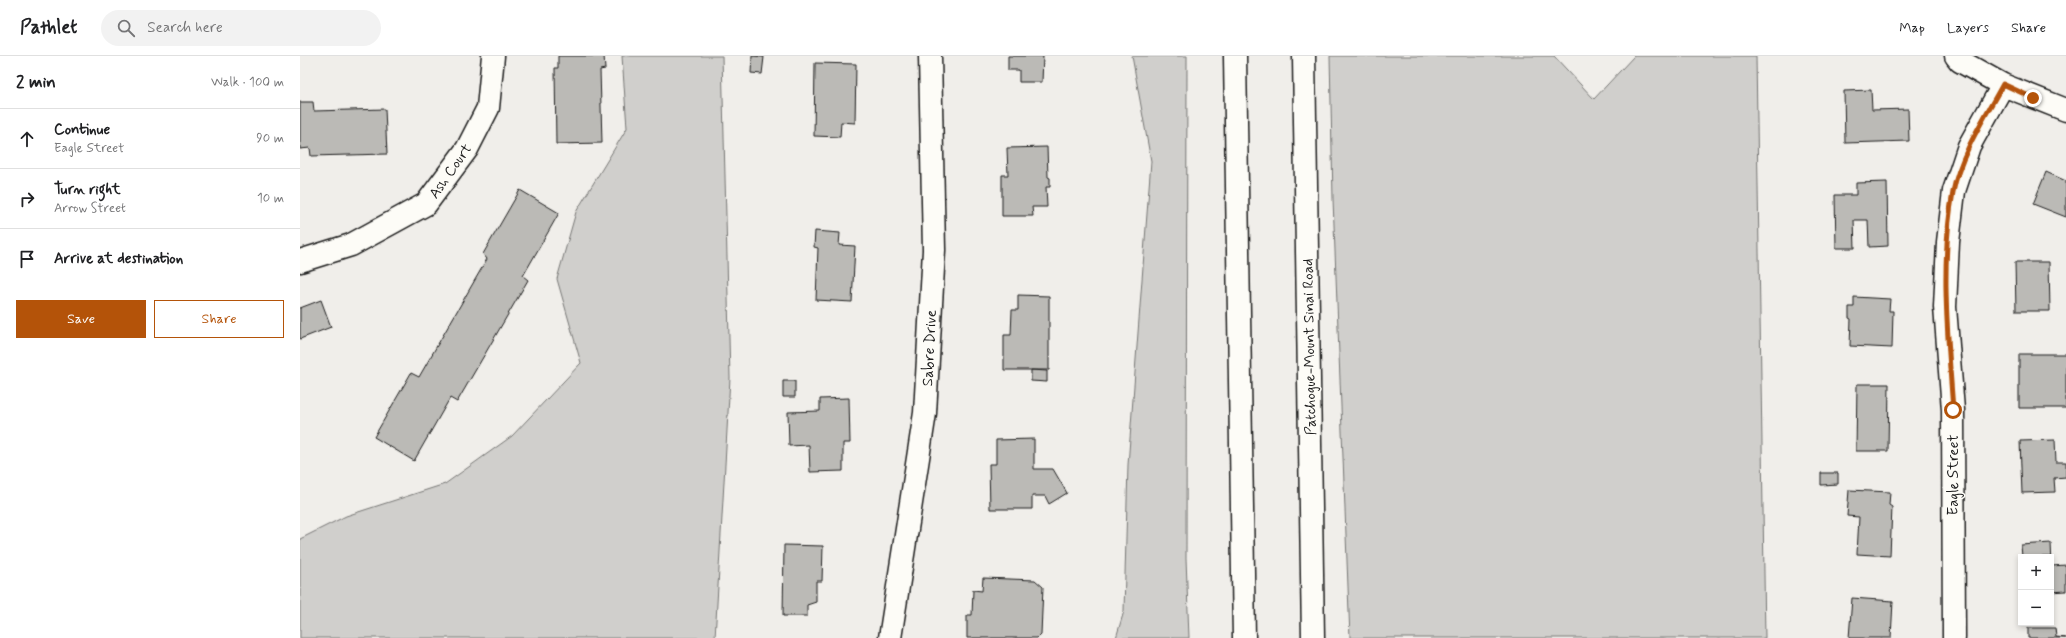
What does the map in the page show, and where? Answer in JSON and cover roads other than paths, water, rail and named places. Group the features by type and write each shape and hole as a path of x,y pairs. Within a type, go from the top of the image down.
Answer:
{"main road":[{"name":"Ash Court","path":"300,261 351,245 426,204 467,149 488,108 493,56"},
{"name":"Sabre Drive","path":"890,638 925,413 934,250 930,56"},
{"path":"1235,56 1244,638"},
{"name":"Patchogue-Mount Sinai Road","path":"1304,56 1313,638"},
{"path":"1956,56 1960,61 2003,84 2066,110"},
{"name":"Eagle Street","path":"1954,638 1953,410 1945,306 1948,242 1954,191 1969,146 2003,84"}]}
